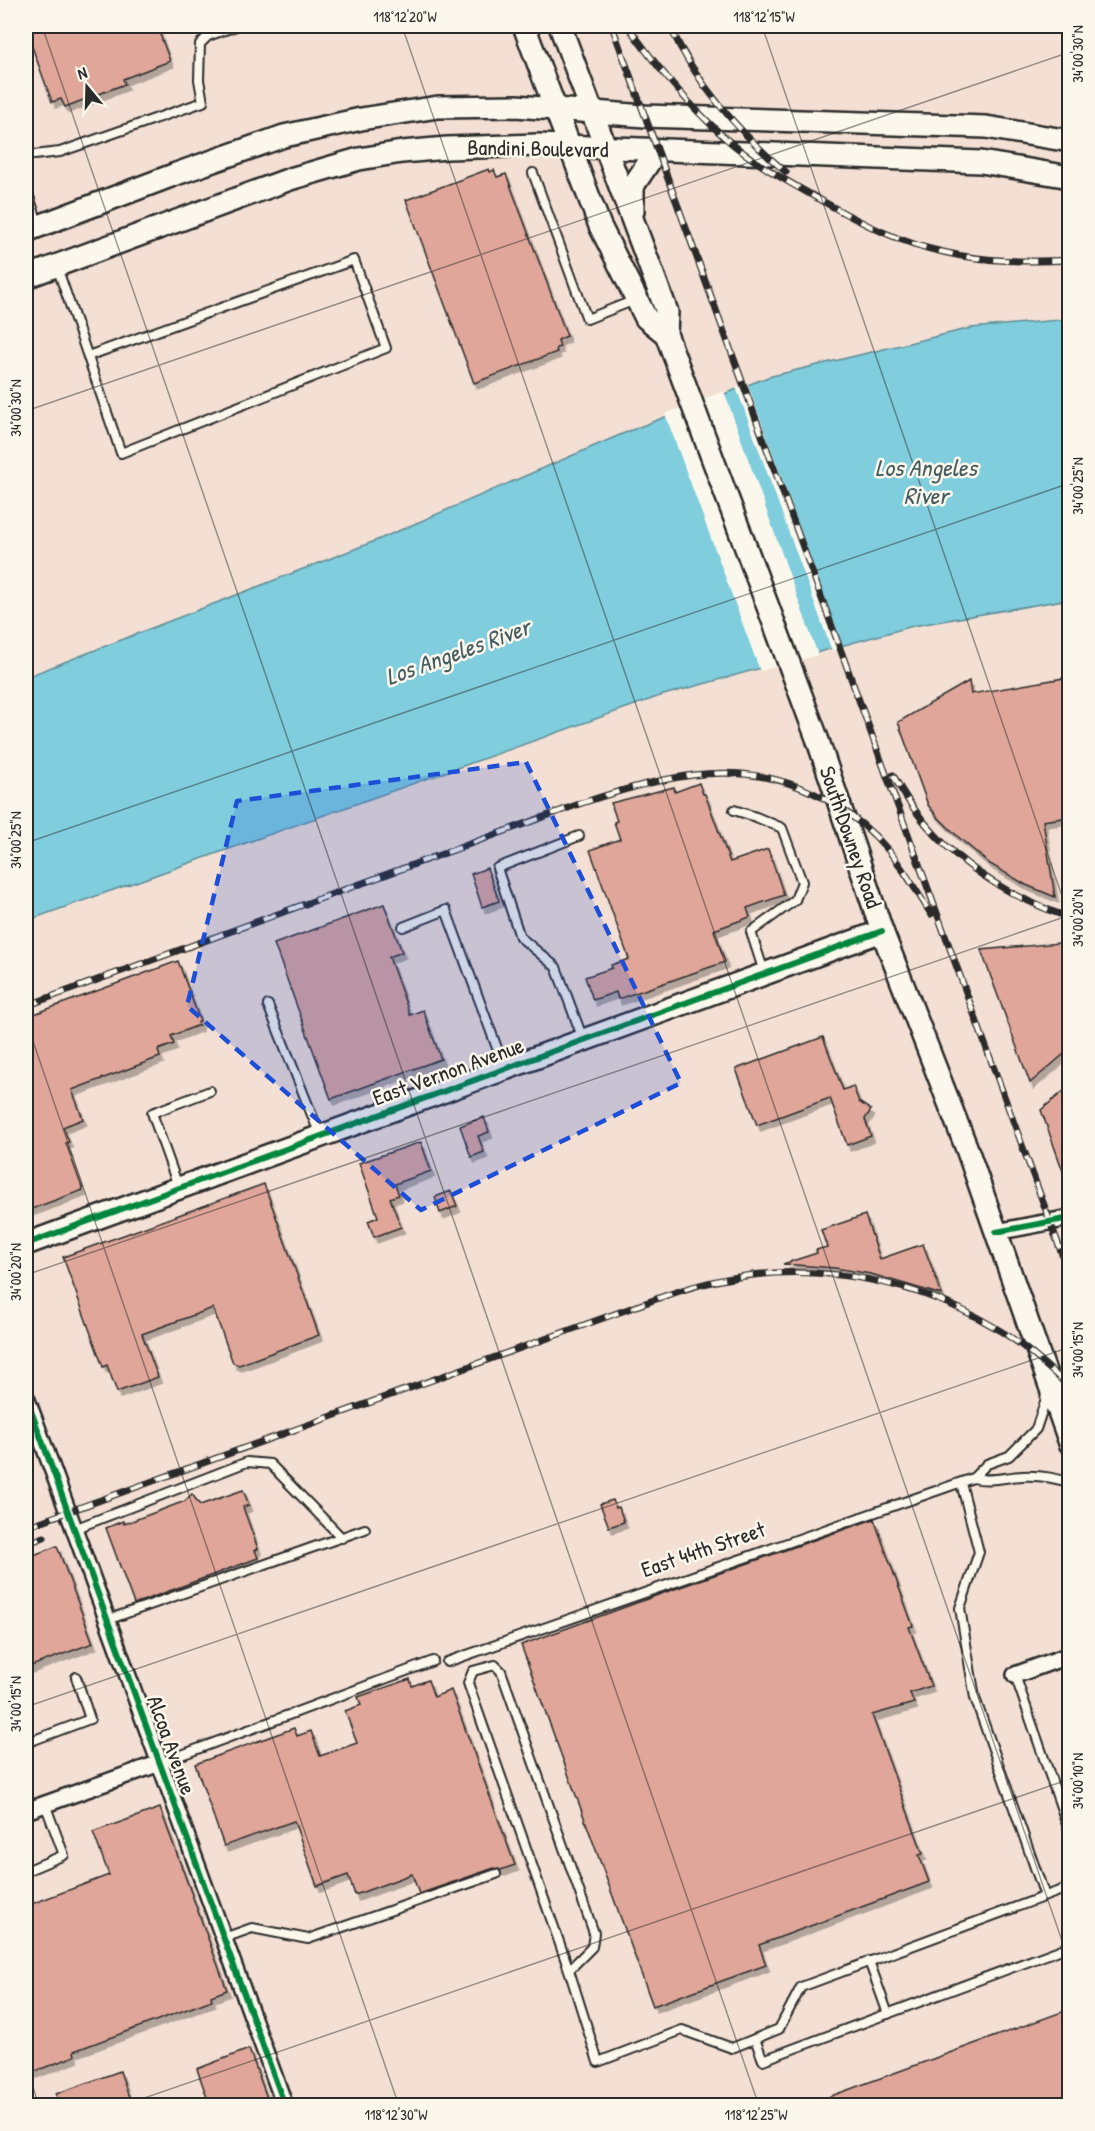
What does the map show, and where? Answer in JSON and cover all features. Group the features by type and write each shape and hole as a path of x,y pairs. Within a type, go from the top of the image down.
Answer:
{"main road":[{"name":"South Downey Road","path":"524,26 600,226 646,318 666,334"},
{"name":"South Downey Road","path":"560,26 667,312 666,334 817,738 882,931 967,1149 1070,1443"},
{"name":"Bandini Boulevard","path":"32,229 284,136 361,119 438,107 516,106 593,113 986,127 1070,141"},
{"name":"Bandini Boulevard","path":"26,277 290,179 359,159 447,148 537,145 981,162 1070,177"},
{"path":"633,220 633,186 657,150"},
{"name":"East Vernon Avenue","path":"26,1244 882,931"}],"street":[{"path":"996,1232 1070,1218"},
{"name":"Alcoa Avenue","path":"26,1397 285,2106"},
{"path":"1015,1675 1070,1655"},
{"path":"26,1811 160,1763"}],"lane":[{"path":"26,150 34,155 60,152 203,102 199,80 200,44 208,36 236,26"},
{"path":"533,173 587,320 636,299"},
{"path":"26,188 32,229"},
{"path":"56,266 121,453 386,348 354,260 88,356"},
{"path":"734,810 756,816 782,828 802,882 795,900 751,932 765,974"},
{"path":"579,837 497,868 520,936 556,967 584,1040"},
{"path":"403,927 446,910 505,1069"},
{"path":"268,1005 321,1136"},
{"path":"179,1188 152,1113 210,1091"},
{"name":"East 44th Street","path":"447,1662 973,1478 987,1464 1009,1456 1036,1430 1045,1402 1047,1376"},
{"path":"74,1529 247,1462 270,1464 342,1538"},
{"name":"East 44th Street","path":"973,1478 987,1481 1022,1476 1049,1476 1070,1483"},
{"path":"961,1483 979,1552 960,1608 975,1698 1045,1896"},
{"path":"107,1620 366,1529"},
{"path":"467,1656 472,1671 468,1683 569,1970 598,2062 682,2030 732,2048 779,2029 801,1987 1070,1887"},
{"path":"160,1763 433,1661"},
{"path":"472,1671 495,1665 501,1671 594,1933 592,1947 569,1970"},
{"path":"1015,1675 1070,1833"},
{"path":"26,1743 90,1719 76,1677"},
{"path":"26,1871 64,1855 45,1804"},
{"path":"224,1938 252,1928 308,1939 496,1874"},
{"path":"755,2039 763,2060 1070,1946"},
{"path":"869,1961 888,2014"}],"highlighted area":[{"path":"526,762 681,1083 421,1210 187,1006 237,801"}],"shaded area":[{"path":"26,26 1069,26 1069,2105 26,2106"}],"water":[{"name":"Los Angeles River","path":"1069,319 1069,599 913,626 660,696 26,921 26,677 375,541 629,431 768,377 971,328"}],"pier":[{"path":"747,382 843,648 832,651 736,387"},
{"path":"724,391 818,655 760,671 665,414"}],"building":[{"path":"26,26 157,26 170,61 123,79 125,84 65,107 61,99 52,102"},
{"path":"489,169 490,172 494,170 497,177 506,174 567,336 558,340 560,347 556,348 557,352 474,383 406,200"},
{"path":"1070,677 1070,817 1043,821 1055,897 1026,885 990,864 937,816 928,805 898,722 969,681 971,694"},
{"path":"699,783 730,862 768,849 784,895 747,908 750,917 714,930 725,962 618,999 616,992 593,1000 585,977 612,968 611,965 629,959 590,850 620,839 611,803 674,787 675,792"},
{"path":"487,868 499,901 482,907 471,874"},
{"path":"384,904 402,952 389,957 410,1015 423,1010 441,1059 331,1099 274,944"},
{"path":"1070,942 1070,1049 1030,1083 981,950"},
{"path":"178,961 200,1021 199,1025 171,1036 174,1044 158,1050 160,1057 72,1090 83,1119 63,1127 69,1142 66,1143 83,1190 26,1211 26,1017"},
{"path":"823,1037 843,1090 853,1086 859,1102 871,1110 865,1119 871,1136 847,1145 830,1098 757,1125 736,1069"},
{"path":"1070,1086 1070,1185 1068,1185 1041,1110"},
{"path":"484,1117 489,1132 478,1136 484,1152 471,1157 460,1126"},
{"path":"421,1142 431,1171 395,1184 399,1195 390,1198 401,1227 374,1237 368,1221 378,1217 359,1163"},
{"path":"264,1184 319,1335 239,1365 233,1363 213,1308 142,1334 158,1377 117,1392 107,1365 103,1367 63,1257"},
{"path":"451,1191 457,1206 440,1213 435,1197"},
{"path":"865,1215 880,1259 923,1244 942,1295 871,1274 835,1268 783,1264 817,1253 816,1250 827,1247 821,1230"},
{"path":"243,1490 249,1505 243,1507 258,1549 255,1550 258,1558 134,1604 106,1528 123,1521 124,1524 185,1501 192,1494 200,1505"},
{"path":"613,1500 616,1508 619,1507 624,1522 609,1527 600,1504"},
{"path":"874,1519 913,1626 909,1627 931,1686 910,1693 914,1703 872,1715 923,1854 919,1855 929,1882 759,1945 766,1965 653,2006 521,1645"},
{"path":"57,1546 93,1643 26,1668 26,1558"},
{"path":"410,1679 412,1686 428,1680 434,1697 451,1690 515,1865 501,1870 494,1868 419,1894 412,1874 355,1895 348,1875 317,1886 294,1821 224,1846 195,1764 294,1728 297,1736 311,1731 320,1756 357,1743 345,1711 361,1705 358,1697"},
{"path":"160,1808 227,1990 211,1996 212,2000 74,2051 75,2056 33,2072 31,2066 26,2068 26,1906 109,1875 93,1832"},
{"path":"1070,2009 1070,2106 809,2106 809,2104"},
{"path":"249,2049 270,2106 210,2106 197,2069"},
{"path":"120,2071 132,2106 60,2106 56,2094"}],"railway":[{"path":"612,26 1070,1276"},
{"path":"628,26 672,83 723,136 772,172 854,218 912,243 958,255 1006,260 1070,260"},
{"path":"670,26 705,87 752,141 786,172"},
{"path":"26,1006 582,803 646,784 708,774 739,774 770,778 801,787 840,808 869,830 888,850 931,914"},
{"path":"893,775 926,824 967,864 1015,895 1070,918"},
{"path":"26,1527 668,1295 703,1284 750,1275 828,1274 866,1279 904,1288 976,1317 1010,1337 1070,1387"},
{"path":"26,1544 44,1537"}],"cycle path":[{"path":"26,1244 882,931"},
{"path":"996,1232 1070,1218"},
{"path":"26,1397 285,2106"}]}
